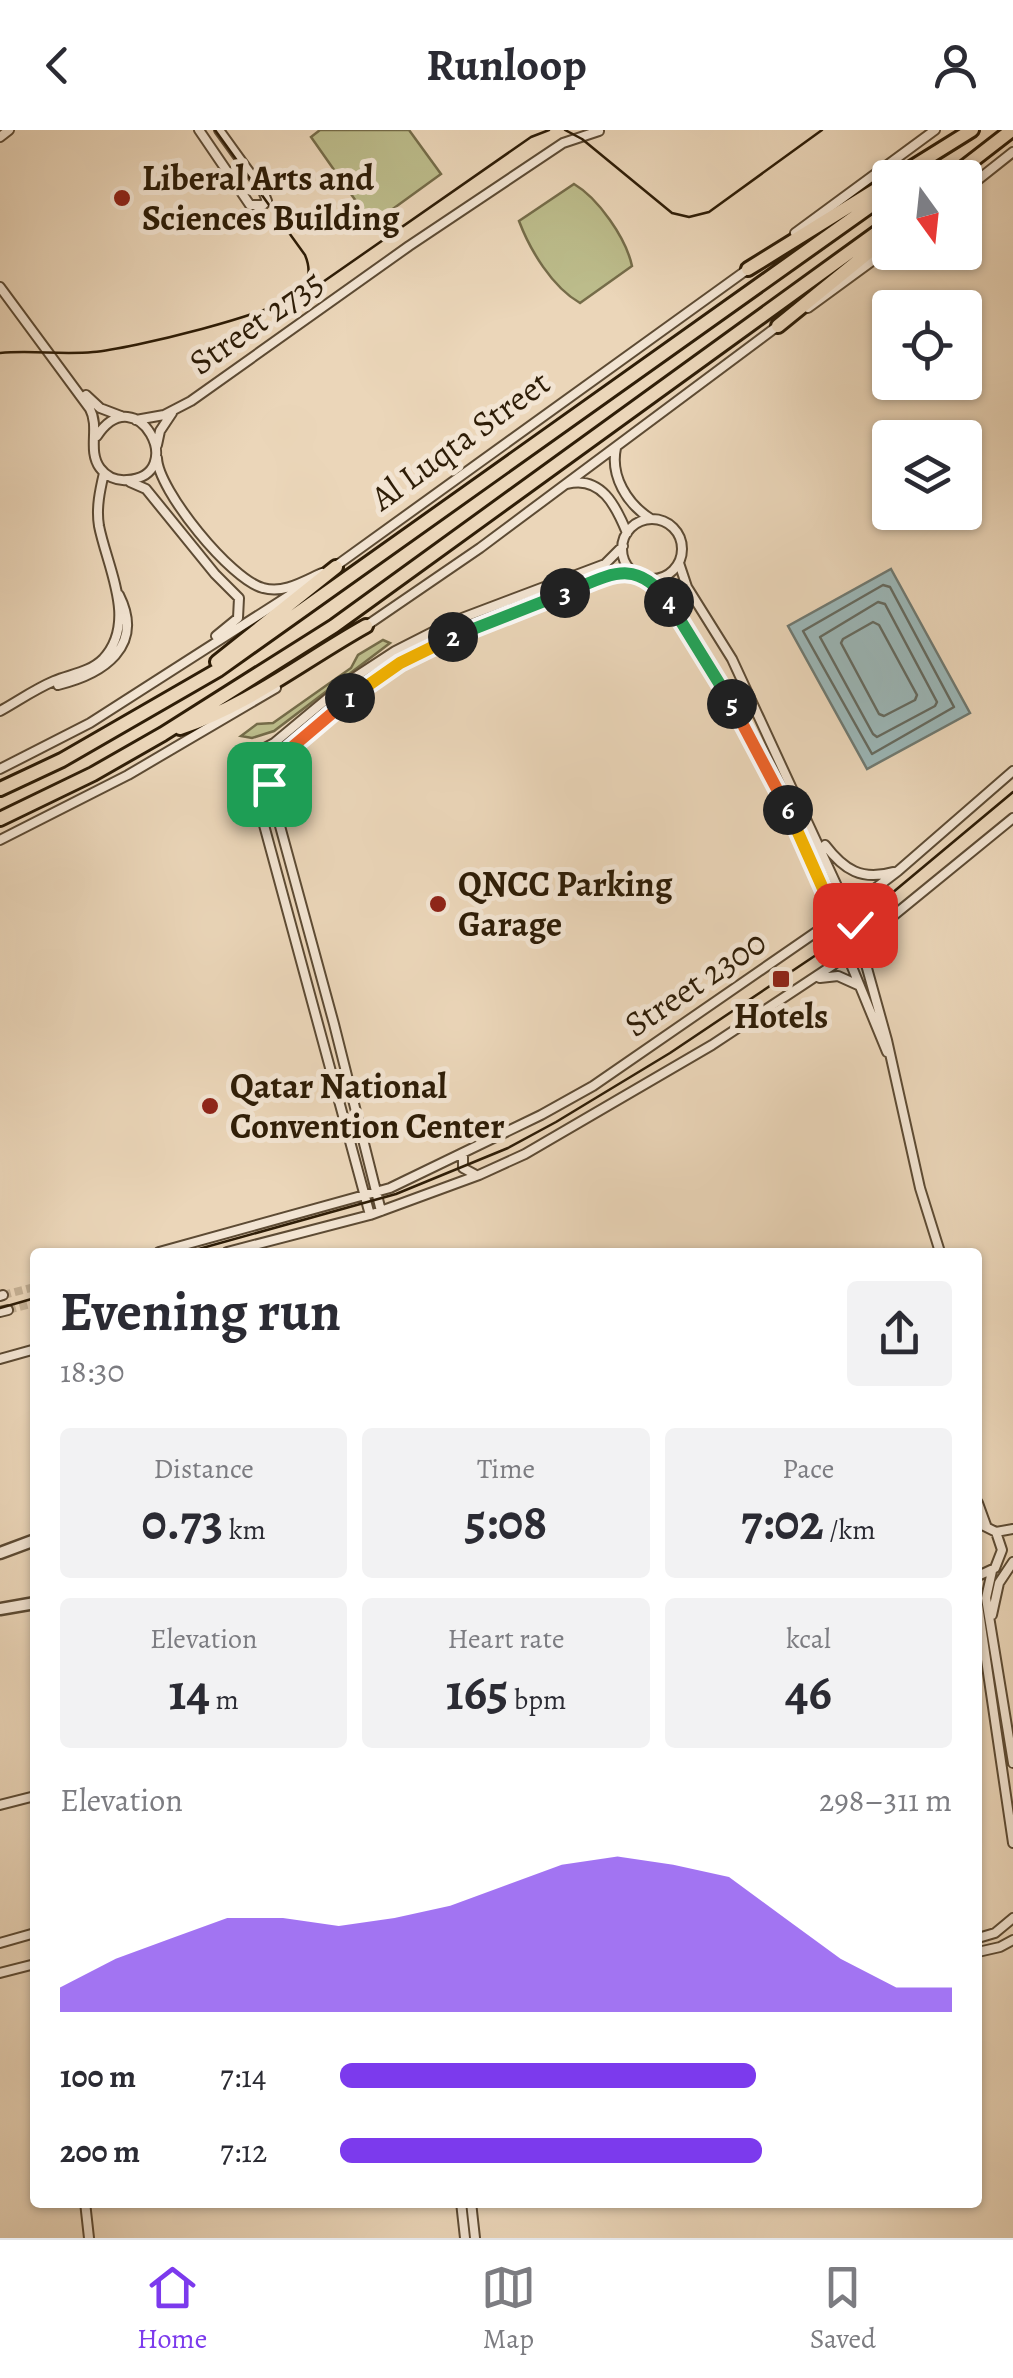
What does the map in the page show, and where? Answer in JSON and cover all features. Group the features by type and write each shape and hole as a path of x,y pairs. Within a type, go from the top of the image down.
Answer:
{"main road":[{"path":"933,160 972,130"},
{"path":"923,160 972,130"},
{"path":"973,160 1012,130"},
{"path":"748,269 872,192"},
{"name":"Al Luqta Street","path":"0,789 62,760 191,687 339,586 872,205"},
{"path":"0,819 164,734 334,626 872,235"},
{"path":"778,326 872,250"},
{"path":"191,687 231,650 336,567"},
{"path":"164,734 201,722 366,626"}],"street":[{"path":"0,137 9,130"},
{"path":"199,130 250,205 263,205 264,191 219,130"},
{"name":"Street 2735","path":"563,143 574,130"},
{"name":"Al Luqta Street","path":"0,769 90,722 336,567 936,130"},
{"name":"Street 2735","path":"156,449 164,425 177,409 563,143 599,131"},
{"path":"982,177 1013,152"},
{"path":"0,840 128,775 238,712 480,548 778,326 872,261"},
{"path":"0,287 79,389 96,420 94,454 104,472 150,493 239,598 238,618 182,664"},
{"path":"79,389 100,408 132,419 153,434 160,475 170,493 220,555 255,586 278,590 336,567"},
{"name":"Street 2735","path":"132,419 177,409"},
{"path":"96,436 109,422 132,419"},
{"path":"616,446 617,479 634,505 651,520"},
{"path":"98,500 110,484 146,473 156,449"},
{"path":"0,711 34,691 86,678 109,662 126,638 124,605 99,526 98,500 104,472"},
{"path":"563,485 579,480 598,487 627,533"},
{"path":"370,1214 261,814 239,774 240,764 247,755 274,743 346,684 395,651 454,621 605,564 622,546 627,533 638,523 651,520 675,530 682,546 679,563 687,587 732,659 849,908 939,1248"},
{"path":"622,546 626,563 637,575"},
{"path":"244,783 259,788 274,775 284,754 321,722 425,649 610,573 651,579 668,575 679,563"},
{"path":"651,579 690,633 786,804 889,1055"},
{"path":"257,752 268,756 274,775 274,804 381,1211"},
{"name":"Street 2300","path":"174,1248 376,1192 463,1154 592,1086 835,919 898,871 1013,771"},
{"name":"Street 2300","path":"243,1248 381,1211 479,1174 585,1120 712,1045 849,954 1013,818"},
{"path":"815,832 847,870 869,876 898,871"},
{"path":"811,980 838,976 860,986"},
{"path":"463,1154 461,1164 466,1172 479,1174"},
{"path":"0,1358 30,1350"},
{"path":"982,1524 996,1532 1002,1545 1001,1556"},
{"path":"996,1532 1013,1529"},
{"path":"0,1550 30,1542"},
{"path":"1013,1548 1001,1556 992,1570 986,1598 1013,1763"},
{"path":"992,1624 994,1596 1013,1562"},
{"path":"982,1574 992,1570"},
{"path":"0,1609 30,1604"},
{"path":"982,1632 1013,1843"},
{"path":"0,1805 30,1797"},
{"path":"982,1937 995,1933 1013,1918"},
{"path":"0,1944 30,1935"},
{"path":"982,1951 1013,1940"},
{"path":"0,1973 30,1965"},
{"path":"86,2208 89,2238"},
{"path":"463,2208 470,2237"},
{"path":"470,2237 471,2208"}],"green space":[{"path":"320,130 409,130 441,174 372,224 311,137"},
{"path":"574,184 610,220 632,266 580,303 560,288 543,267 519,221"},
{"path":"383,640 390,643 274,731 252,738 241,736 257,724 273,723 351,668 358,655"}],"water":[{"path":"891,569 970,713 867,769 788,626"}],"tunnel":[{"path":"3,1295 30,1288"},
{"path":"8,1310 30,1304"}],"tram line":[{"path":"0,353 81,353 137,344 234,320 300,291 308,273 305,255 215,130"},
{"path":"297,300 531,137 549,130"},
{"path":"565,130 582,139 672,213 689,217 709,212 822,130"},
{"path":"202,1248 396,1194 508,1148 556,1122 670,1053 825,949 1013,792"},
{"path":"0,1308 30,1299"}],"place":[{"name":"Liberal Arts and Sciences Building","path":"122,198"},
{"name":"QNCC Parking Garage","path":"438,904"},
{"name":"Hotels","path":"781,979"},
{"name":"Qatar National Convention Center","path":"210,1106"}],"route":[{"path":"269,784 290,748 400,663 425,649 610,573 637,575 651,579 697,644 786,804 835,919 849,908 855,925"}]}
